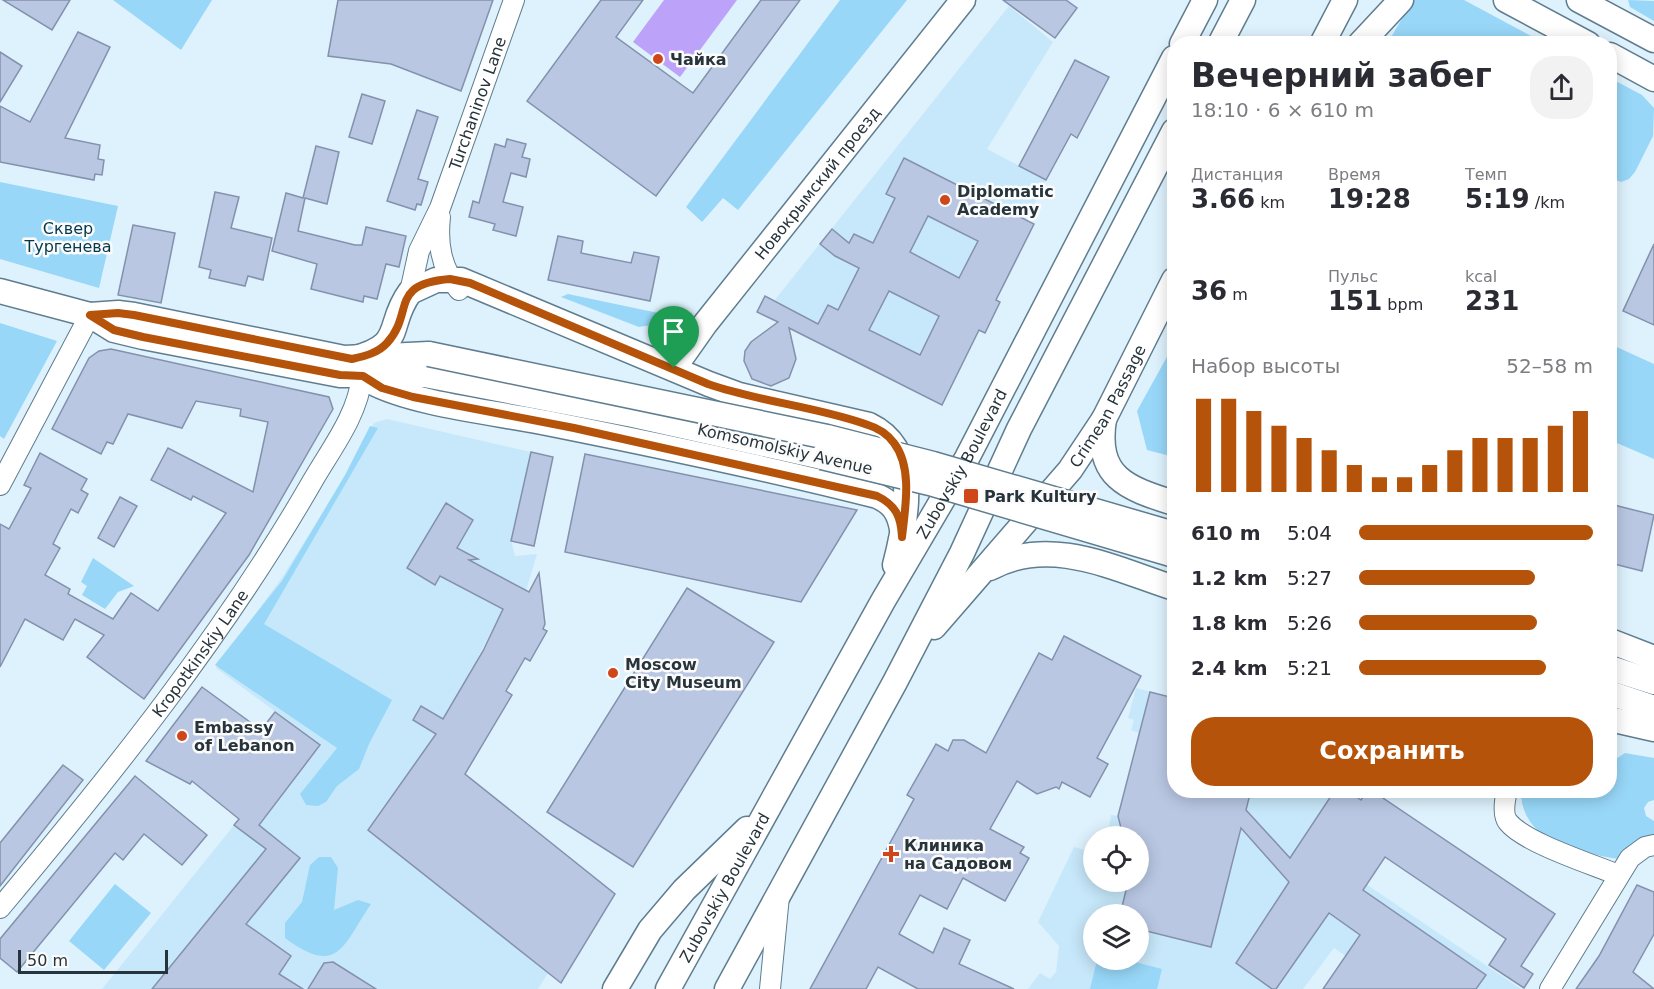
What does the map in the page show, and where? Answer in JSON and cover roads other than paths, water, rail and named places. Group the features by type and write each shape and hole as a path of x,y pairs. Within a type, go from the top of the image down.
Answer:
{"main road":[{"name":"Новокрымский проезд","path":"674,368 705,324 963,0"},
{"path":"1186,36 1204,0"},
{"path":"1224,36 1243,0"},
{"path":"1327,36 1345,0"},
{"path":"1367,36 1401,0"},
{"path":"1506,0 1573,36"},
{"path":"1580,0 1654,40"},
{"path":"1617,59 1654,79"},
{"name":"Zubovskiy Boulevard","path":"668,989 883,601 967,458 1167,72"},
{"name":"Zubovskiy Boulevard","path":"727,989 962,553 1019,429 1167,144"},
{"path":"358,368 387,343 410,292 426,283 470,283 484,291 708,384 739,395 856,421 882,431 897,448 904,471 902,537 883,601"},
{"path":"0,291 90,315 114,330 340,375 358,368 427,365 413,335 411,322 414,312 423,301 455,284"},
{"name":"Crimean Passage","path":"907,658 1046,501 1104,419 1167,294"},
{"name":"Komsomolskiy Avenue","path":"427,365 827,437 933,464 1167,532"},
{"name":"Komsomolskiy Avenue","path":"427,365 930,483 1167,553"},
{"path":"358,368 382,388 413,397 574,428 877,496 888,501 899,514 902,537"},
{"path":"1104,419 1101,438 1103,451 1114,475 1134,490 1167,501"},
{"path":"1136,576 1126,569 1116,554 1119,528 1133,508 1149,501 1167,502"},
{"path":"980,574 1017,556 1037,553 1068,555 1167,586"},
{"path":"1617,644 1654,658"},
{"path":"1617,670 1654,682"},
{"path":"1617,695 1654,708"},
{"path":"1617,721 1654,729"},
{"path":"615,989 650,930 684,890 770,806"}],"street":[{"name":"Turchaninov Lane","path":"410,292 419,251 440,208 514,0"},
{"name":"Turchaninov Lane","path":"440,208 440,250 455,284"},
{"path":"0,485 90,315"},
{"name":"Kropotkinskiy Lane","path":"0,908 141,734 253,580 354,410 358,368"},
{"path":"1506,798 1505,815 1507,821 1520,834 1618,875"},
{"path":"1550,989 1618,875 1637,852 1654,845"},
{"path":"770,989 779,896"}],"place":[{"name":"Чайка","path":"658,59"},
{"name":"Diplomatic Academy","path":"945,200"},
{"name":"Park Kultury","path":"971,496"},
{"name":"Moscow City Museum","path":"613,673"},
{"name":"Embassy of Lebanon","path":"182,736"},
{"name":"Клиника на Садовом","path":"891,854"}],"park label":[{"name":"Сквер Тургенева","path":"68,237"}]}
